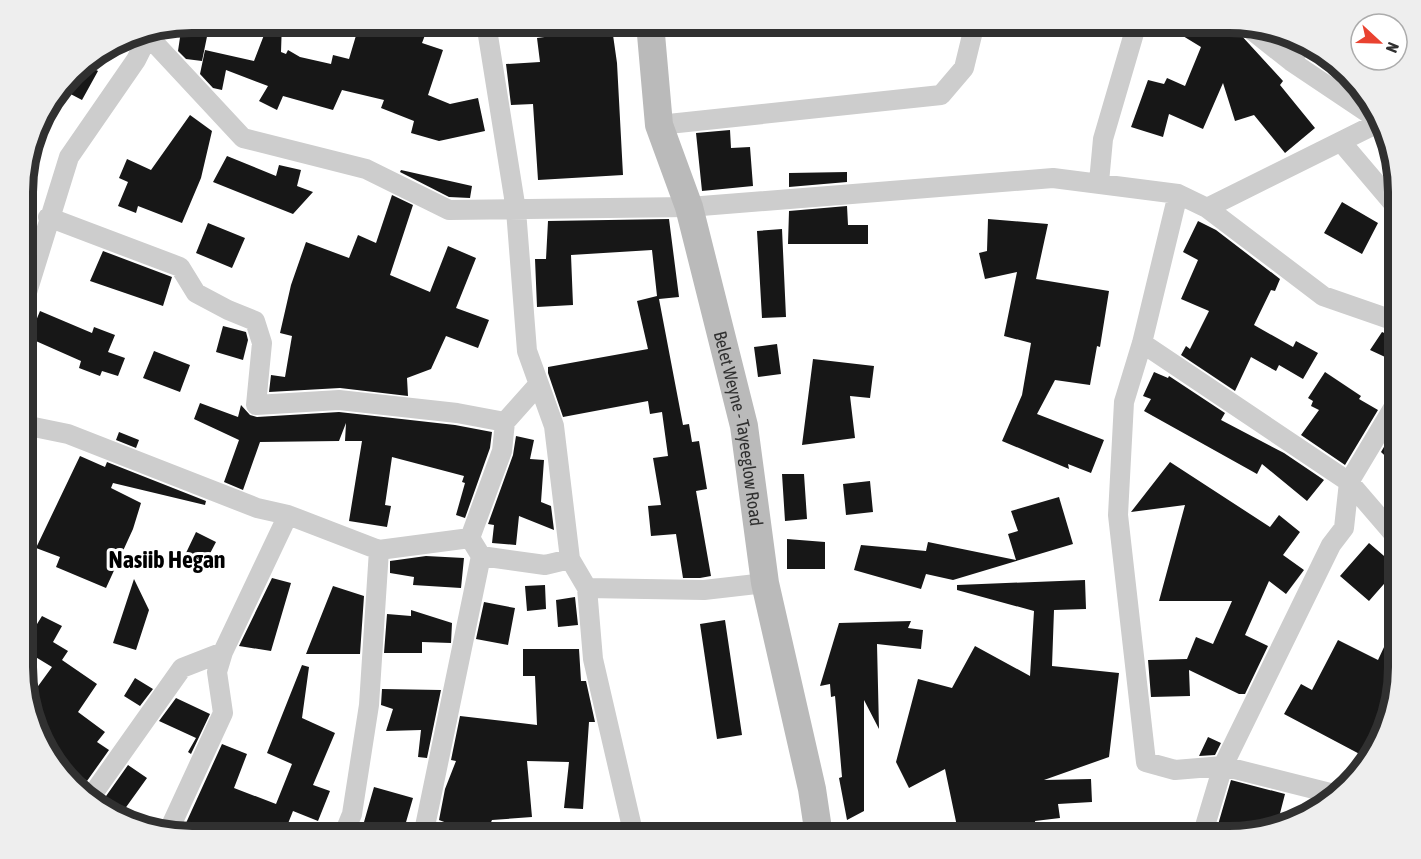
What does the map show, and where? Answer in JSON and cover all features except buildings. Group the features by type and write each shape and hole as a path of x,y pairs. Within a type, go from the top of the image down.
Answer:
{"main road":[{"name":"Belet Weyne - Tayeeglow Road","path":"651,33 659,125 689,207 744,426 765,583 812,789 818,826"}],"street":[{"path":"488,33 516,210 527,351 554,426 570,560 587,588 593,659 632,826"},
{"path":"659,125 941,95 964,68 972,33"},
{"path":"1099,182 1103,139 1134,33"},
{"path":"1259,36 1292,62 1366,112"},
{"path":"151,38 243,138 366,169 449,210 689,207 1053,178 1099,182 1178,194 1207,208 1323,296 1388,319"},
{"path":"33,272 48,217 69,157 136,60 144,40"},
{"path":"1292,62 1298,49"},
{"path":"1207,208 1342,143 1374,125"},
{"path":"1342,143 1388,197"},
{"path":"1178,194 1143,343 1124,402 1118,515 1146,762 1174,770 1223,766 1327,792"},
{"path":"48,217 180,267 196,292 228,310 255,321 262,343 256,405 339,400 457,413 505,422"},
{"path":"33,235 43,238"},
{"path":"1143,343 1349,482 1388,527"},
{"path":"470,538 502,451 505,422 538,385"},
{"path":"1205,826 1223,766 1286,633 1331,545 1344,528 1349,482 1388,417"},
{"path":"33,427 68,434 256,508 288,515 379,550 470,538"},
{"path":"171,825 223,713 217,672 223,652 288,515"},
{"path":"425,826 481,556 470,538"},
{"path":"347,826 352,814 369,705 379,550"},
{"path":"481,556 545,565 570,560"},
{"path":"587,588 704,590 765,583"},
{"path":"94,792 182,668 223,652"}],"district":[{"name":"Nasiib Hegan","path":"167,559"}]}
